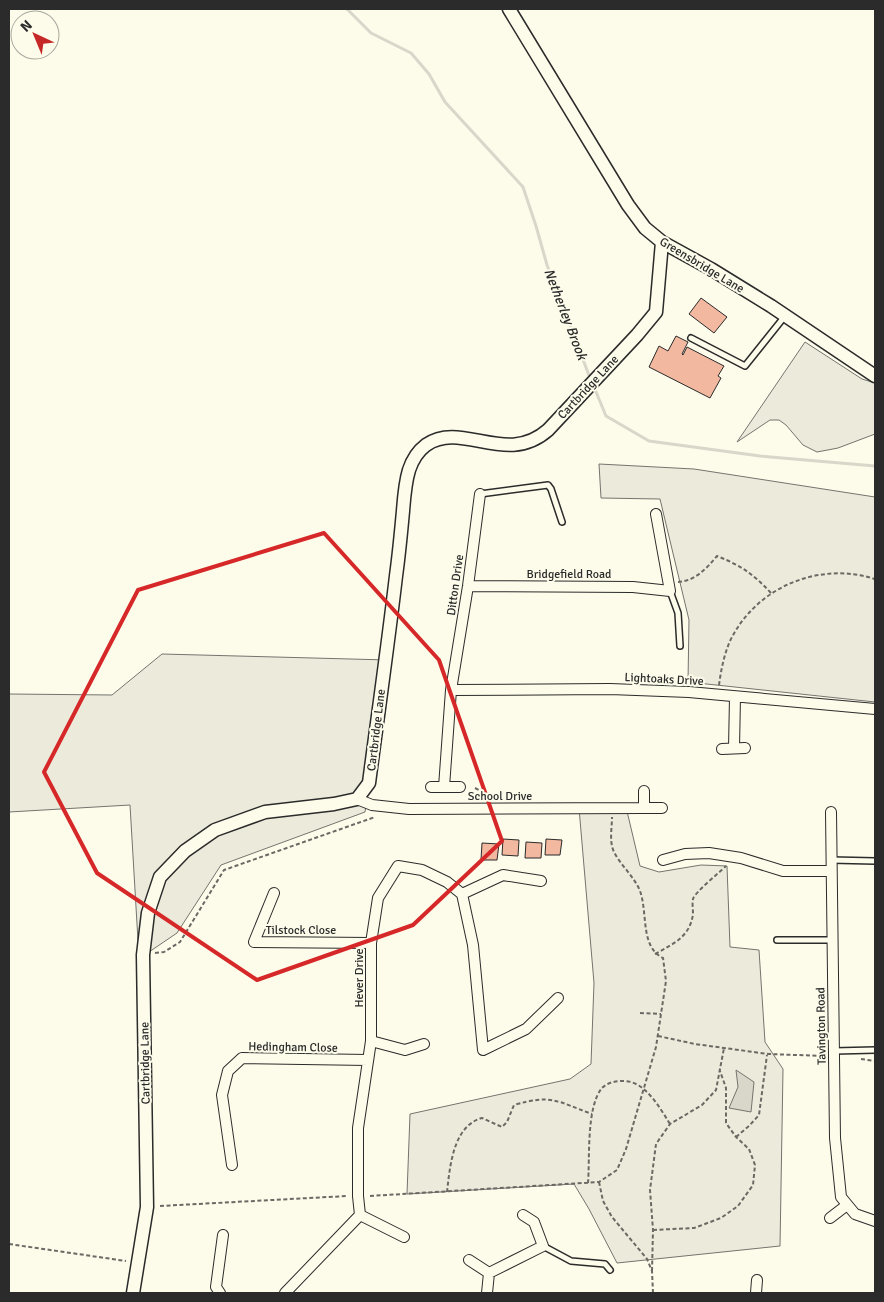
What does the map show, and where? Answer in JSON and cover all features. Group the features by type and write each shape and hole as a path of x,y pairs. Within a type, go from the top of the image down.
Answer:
{"street":[{"name":"Greensbridge Lane","path":"509,9 628,205 645,228 662,242 711,269 875,376"},
{"name":"Cartbridge Lane","path":"133,1293 147,1207 143,955 148,913 160,877 185,851 215,830 265,812 334,804 358,799 370,783 406,484 414,460 423,447 435,439 455,438 502,445 528,443 540,437 656,312 662,242"},
{"name":"Ditton Drive","path":"444,787 451,690 468,586 480,494"},
{"path":"656,514 669,587"},
{"name":"Bridgefield Road","path":"468,586 669,587"},
{"name":"Lightoaks Drive","path":"451,690 610,688 735,696 875,709"},
{"path":"734,748 735,696"},
{"path":"722,749 745,748"},
{"path":"431,787 460,787"},
{"path":"644,792 644,808"},
{"name":"School Drive","path":"358,799 372,805 410,809 662,808"},
{"name":"Tavington Road","path":"831,812 835,1138 842,1197 848,1205"},
{"path":"663,860 685,854 709,853 736,857 783,871 831,871"},
{"name":"Hever Drive","path":"360,1215 358,1196 358,1128 371,1041 371,943 378,898 398,866 422,870 448,882 462,894"},
{"path":"541,881 503,875 462,894 473,945 483,1050 526,1029 558,998"},
{"name":"Tilstock Close","path":"274,893 254,942 371,943"},
{"path":"371,1041 405,1050 424,1044"},
{"name":"Hedingham Close","path":"232,1165 222,1095 228,1071 242,1058 368,1060"},
{"path":"830,1218 848,1205 855,1214 875,1221"},
{"path":"286,1293 360,1215 404,1237"},
{"path":"489,1273 543,1246 534,1222 523,1215"},
{"path":"220,1293 216,1287 222,1235"},
{"path":"469,1260 489,1273"},
{"path":"487,1293 489,1273"},
{"path":"756,1280 756,1293"}],"lane":[{"path":"691,338 745,366 785,316"},
{"name":"Ditton Drive","path":"480,494 548,485 562,522"},
{"path":"669,587 678,613 680,646"},
{"path":"831,860 875,861"},
{"path":"776,940 832,940"},
{"path":"834,1054 875,1050"},
{"path":"543,1246 571,1261 605,1264 610,1270"}],"path":[{"path":"669,587 704,572 717,556 737,564 756,578 771,593"},
{"path":"718,695 722,667 730,641 746,617 771,593 800,579 829,573 859,574 875,578"},
{"path":"475,788 489,797 489,808"},
{"path":"164,952 180,942 224,870 382,814 391,807"},
{"path":"147,1207 588,1183 599,1182 616,1170 626,1149 644,1089 658,1036 666,981 663,958 655,954 650,946 646,912 640,891 634,879 614,852 611,840 613,808"},
{"path":"655,954 680,940 690,928 693,914 693,899 696,892 736,857"},
{"path":"640,1013 661,1014"},
{"path":"658,1036 768,1054 834,1054"},
{"path":"653,1293 650,1190 656,1144 670,1124 702,1105 716,1090 724,1048"},
{"path":"736,1137 759,1115 768,1054"},
{"path":"652,1230 694,1228 721,1218 738,1206 753,1186 754,1165 749,1149 736,1137 726,1123 726,1088 720,1070"},
{"path":"588,1183 592,1114 596,1100 603,1088 614,1081 631,1081 644,1089 661,1109 670,1124"},
{"path":"447,1192 449,1173 456,1144 463,1129 472,1120 482,1118 502,1127 507,1122 514,1104 535,1098 555,1099 592,1114"},
{"path":"599,1182 603,1201 612,1217 647,1259 652,1271"},
{"path":"9,1244 138,1263"}],"highlighted area":[{"path":"324,533 439,660 502,841 413,925 257,980 97,873 44,772 138,590"}],"shaded area":[{"path":"805,342 862,379 875,383 875,434 838,448 817,452 803,445 786,425 779,420 770,420 737,442"},
{"path":"599,464 694,469 875,497 875,702 688,682 689,620 660,499 601,498"},
{"path":"162,654 388,660 365,812 221,865 177,933 149,952 138,941 130,805 9,812 9,694 112,695"},
{"path":"626,807 640,866 659,872 701,865 727,866 730,947 759,950 765,1042 783,1069 780,1246 617,1263 574,1184 407,1194 410,1114 570,1079 591,1064 594,983 579,808"},
{"path":"736,1070 754,1082 751,1112 729,1108 738,1087"}],"building":[{"path":"701,298 727,317 714,333 689,314"},
{"path":"676,336 688,342 683,355 687,347 724,366 718,376 721,378 710,398 649,367 659,346 668,351"},
{"path":"503,839 519,840 518,856 502,855"},
{"path":"546,839 562,840 560,855 545,855"},
{"path":"526,842 542,843 541,858 525,858"},
{"path":"482,843 499,844 497,860 481,860"}],"waterway":[{"name":"Netherley Brook","path":"347,9 371,33 411,53 429,74 445,102 523,187 547,265 590,378"},
{"name":"Netherley Brook","path":"594,387 606,416 649,441 760,456 875,466"}]}
